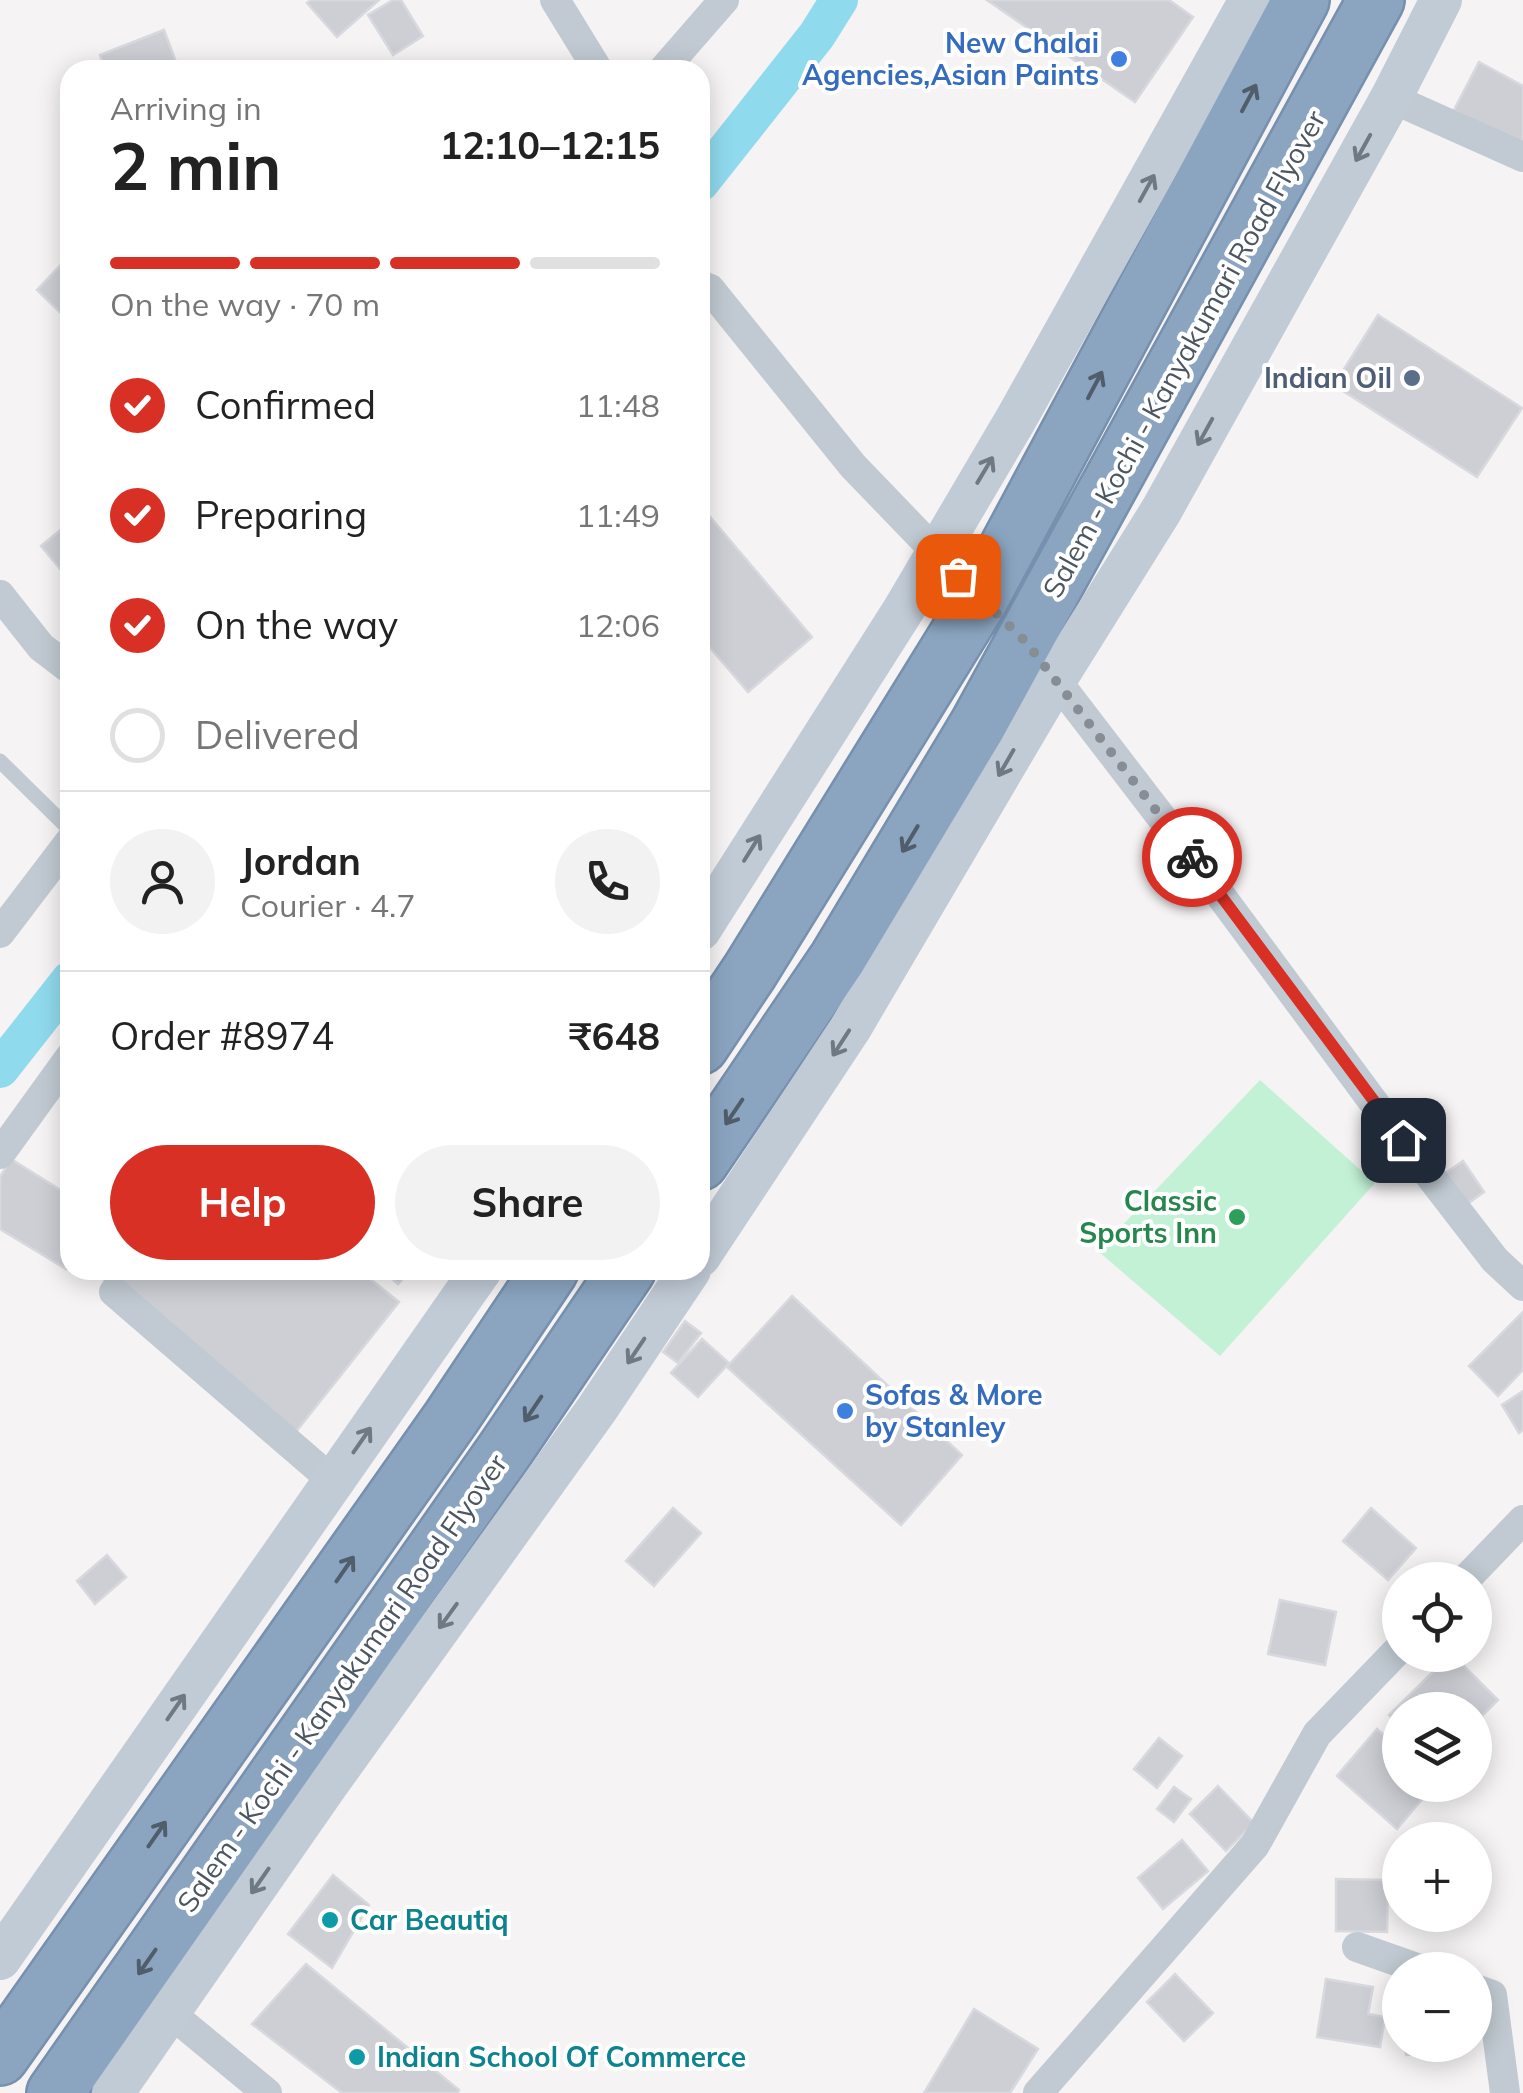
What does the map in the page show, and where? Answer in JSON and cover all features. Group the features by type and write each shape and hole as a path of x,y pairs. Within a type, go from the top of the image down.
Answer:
{"highway":[{"path":"710,1031 980,599 1301,0"},
{"name":"Salem - Kochi - Kanyakumari Road Flyover","path":"710,1147 1041,661 1376,0"},
{"path":"0,2057 452,1418 543,1280"},
{"name":"Salem - Kochi - Kanyakumari Road Flyover","path":"55,2093 620,1280"}],"street":[{"path":"555,0 592,60"},
{"path":"672,60 724,0"},
{"path":"710,914 904,609 1026,403 1250,0"},
{"path":"710,1241 850,1028 1041,661 1161,511 1391,98 1441,0"},
{"path":"1391,98 1523,157"},
{"path":"710,289 852,466 1041,661 1414,1156 1495,1260 1523,1286"},
{"path":"0,595 42,647 60,661"},
{"path":"0,933 60,853"},
{"path":"0,1154 60,1072"},
{"path":"0,1959 473,1280"},
{"path":"113,2093 327,1785 597,1409 683,1280"},
{"path":"114,1292 333,1481"},
{"path":"1482,1562 1523,1520"},
{"path":"1038,2093 1255,1845 1317,1734 1382,1667"},
{"path":"1358,1947 1382,1956"},
{"path":"1492,1995 1505,2093"},
{"path":"169,2012 266,2093"}],"lane":[{"path":"0,761 60,820"}],"green space":[{"name":"Classic Sports Inn","path":"1260,1080 1375,1183 1220,1356 1098,1251"}],"building":[{"path":"379,0 337,37 307,3"},
{"path":"393,0 401,0 423,36 393,55 368,15"},
{"name":"New Chalai Agencies,Asian Paints","path":"987,0 1169,0 1193,17 1135,102"},
{"path":"164,30 175,60 102,60 100,55"},
{"path":"1479,62 1523,86 1523,148 1454,110"},
{"path":"60,266 60,312 37,290"},
{"path":"1378,315 1522,408 1477,477 1334,385"},
{"path":"710,517 812,637 748,692 710,648"},
{"path":"60,530 60,569 41,546"},
{"path":"11,1159 60,1190 60,1265 0,1229 0,1177"},
{"path":"1463,1161 1484,1192 1466,1205 1444,1174"},
{"path":"104,1280 372,1280 399,1302 295,1433"},
{"name":"Sofas & More by Stanley","path":"792,1296 962,1455 901,1525 727,1367"},
{"path":"1523,1312 1523,1370 1498,1396 1469,1366"},
{"path":"685,1321 701,1333 678,1363 663,1352"},
{"path":"702,1339 729,1363 698,1397 671,1373"},
{"path":"1523,1391 1523,1430 1519,1433 1502,1405"},
{"path":"673,1508 701,1533 654,1586 626,1561"},
{"path":"1371,1508 1416,1548 1404,1562 1382,1562 1382,1575 1343,1541"},
{"path":"107,1555 126,1577 95,1604 77,1581"},
{"path":"1280,1600 1336,1612 1325,1665 1268,1654"},
{"path":"1433,1672 1470,1672 1490,1692 1412,1692"},
{"path":"1377,1729 1382,1733 1382,1802 1420,1802 1403,1822 1389,1822 1337,1776"},
{"path":"1159,1738 1182,1756 1157,1788 1134,1769"},
{"path":"1218,1786 1254,1823 1226,1851 1190,1814"},
{"path":"1174,1787 1191,1799 1174,1822 1157,1809"},
{"path":"1182,1840 1208,1871 1163,1909 1138,1878"},
{"name":"Car Beautiq","path":"333,1875 369,1905 332,1968 288,1934"},
{"path":"1336,1879 1382,1880 1382,1932 1336,1931"},
{"name":"Indian School Of Commerce","path":"306,1964 459,2090 457,2093 342,2093 252,2024"},
{"path":"1175,1974 1213,2013 1184,2041 1147,2002"},
{"path":"1326,1979 1373,1987 1368,2014 1382,2016 1380,2047 1317,2037"},
{"path":"974,2009 1038,2049 1010,2093 924,2093"}],"waterway":[{"path":"710,170 817,35 839,0"},
{"path":"0,1069 60,993"}],"way so far":[{"path":"958,576 1026,642 1192,857"}],"place":[{"name":"New Chalai Agencies,Asian Paints","path":"1119,59"},
{"name":"Indian Oil","path":"1412,378"},
{"name":"Classic Sports Inn","path":"1237,1217"},
{"name":"Sofas & More by Stanley","path":"845,1411"},
{"name":"Car Beautiq","path":"330,1920"},
{"name":"Indian School Of Commerce","path":"357,2057"}],"route":[{"path":"1192,857 1403,1140"}]}
